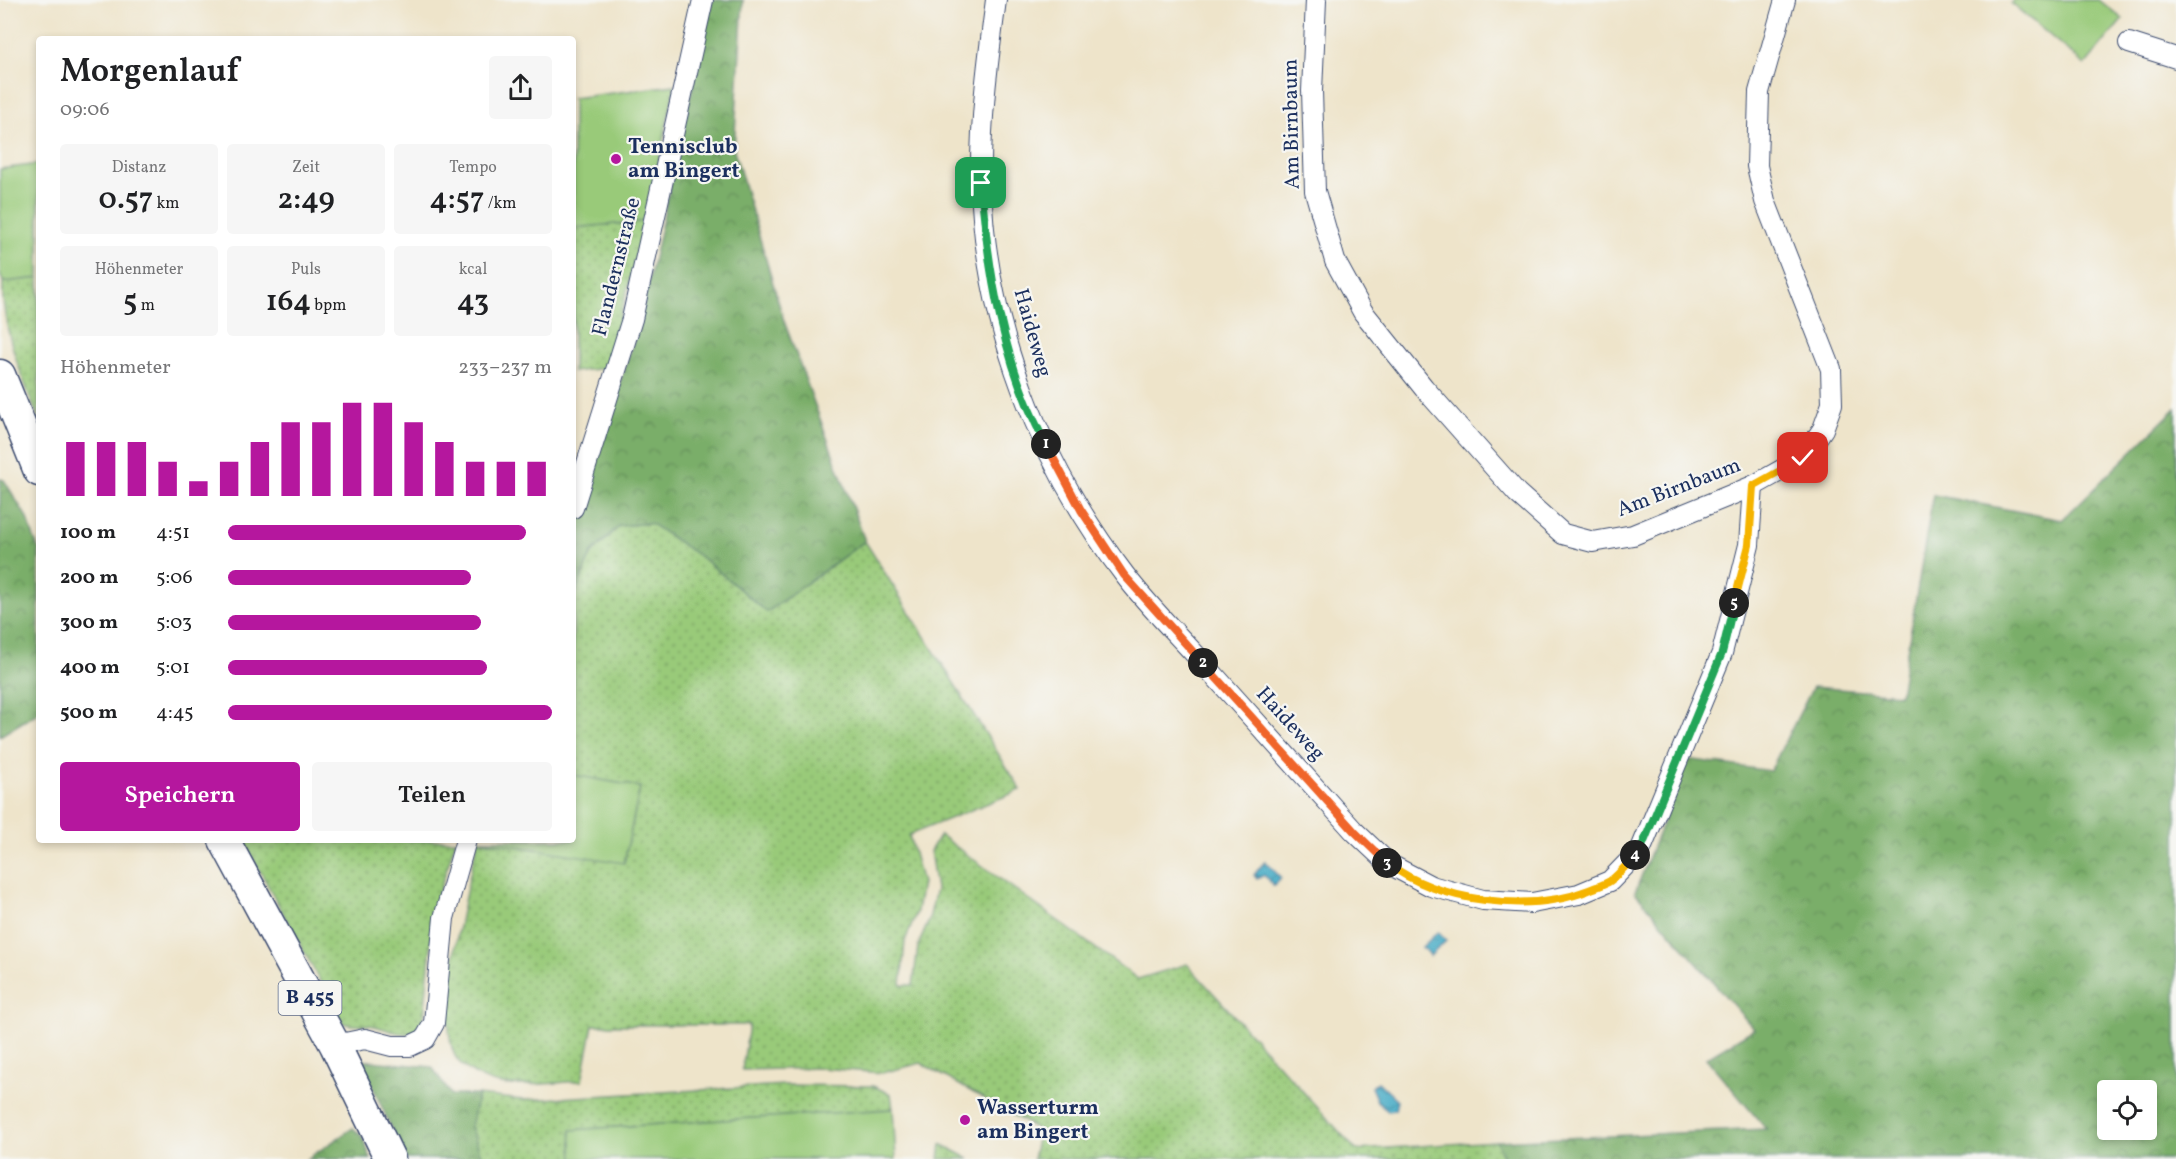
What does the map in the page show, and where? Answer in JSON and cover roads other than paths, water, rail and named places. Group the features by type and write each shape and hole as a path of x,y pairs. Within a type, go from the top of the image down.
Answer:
{"main road":[{"path":"0,375 36,464"},
{"name":"B 455","path":"226,843 335,1045 390,1159"}],"street":[{"name":"Flandernstraße","path":"576,497 632,319 703,0"},
{"name":"Haideweg","path":"996,0 982,112 981,183 987,250 1008,351 1040,433 1081,510 1124,575 1354,831 1389,864 1431,886 1483,900 1532,903 1579,894 1610,881 1641,849 1722,653 1749,545 1753,486"},
{"name":"Am Birnbaum","path":"1316,0 1312,91 1315,191 1335,261 1363,312 1424,388 1517,493 1563,534 1593,542 1633,535 1753,486 1803,458 1823,429 1832,404 1832,369 1765,201 1757,166 1759,92 1785,0"},
{"path":"2129,43 2176,58"},
{"path":"335,1045 365,1039 392,1046 410,1046 425,1039 434,1023 444,918 465,843"}],"water":[{"path":"1265,861 1281,878 1274,886 1264,875 1257,879 1254,875"},
{"path":"1438,932 1446,941 1430,956 1422,947"},
{"path":"1378,1082 1397,1100 1395,1110 1388,1111 1378,1103 1371,1087"}],"place":[{"name":"Tennisclub am Bingert","path":"616,159"},
{"name":"Wasserturm am Bingert","path":"965,1120"}]}
